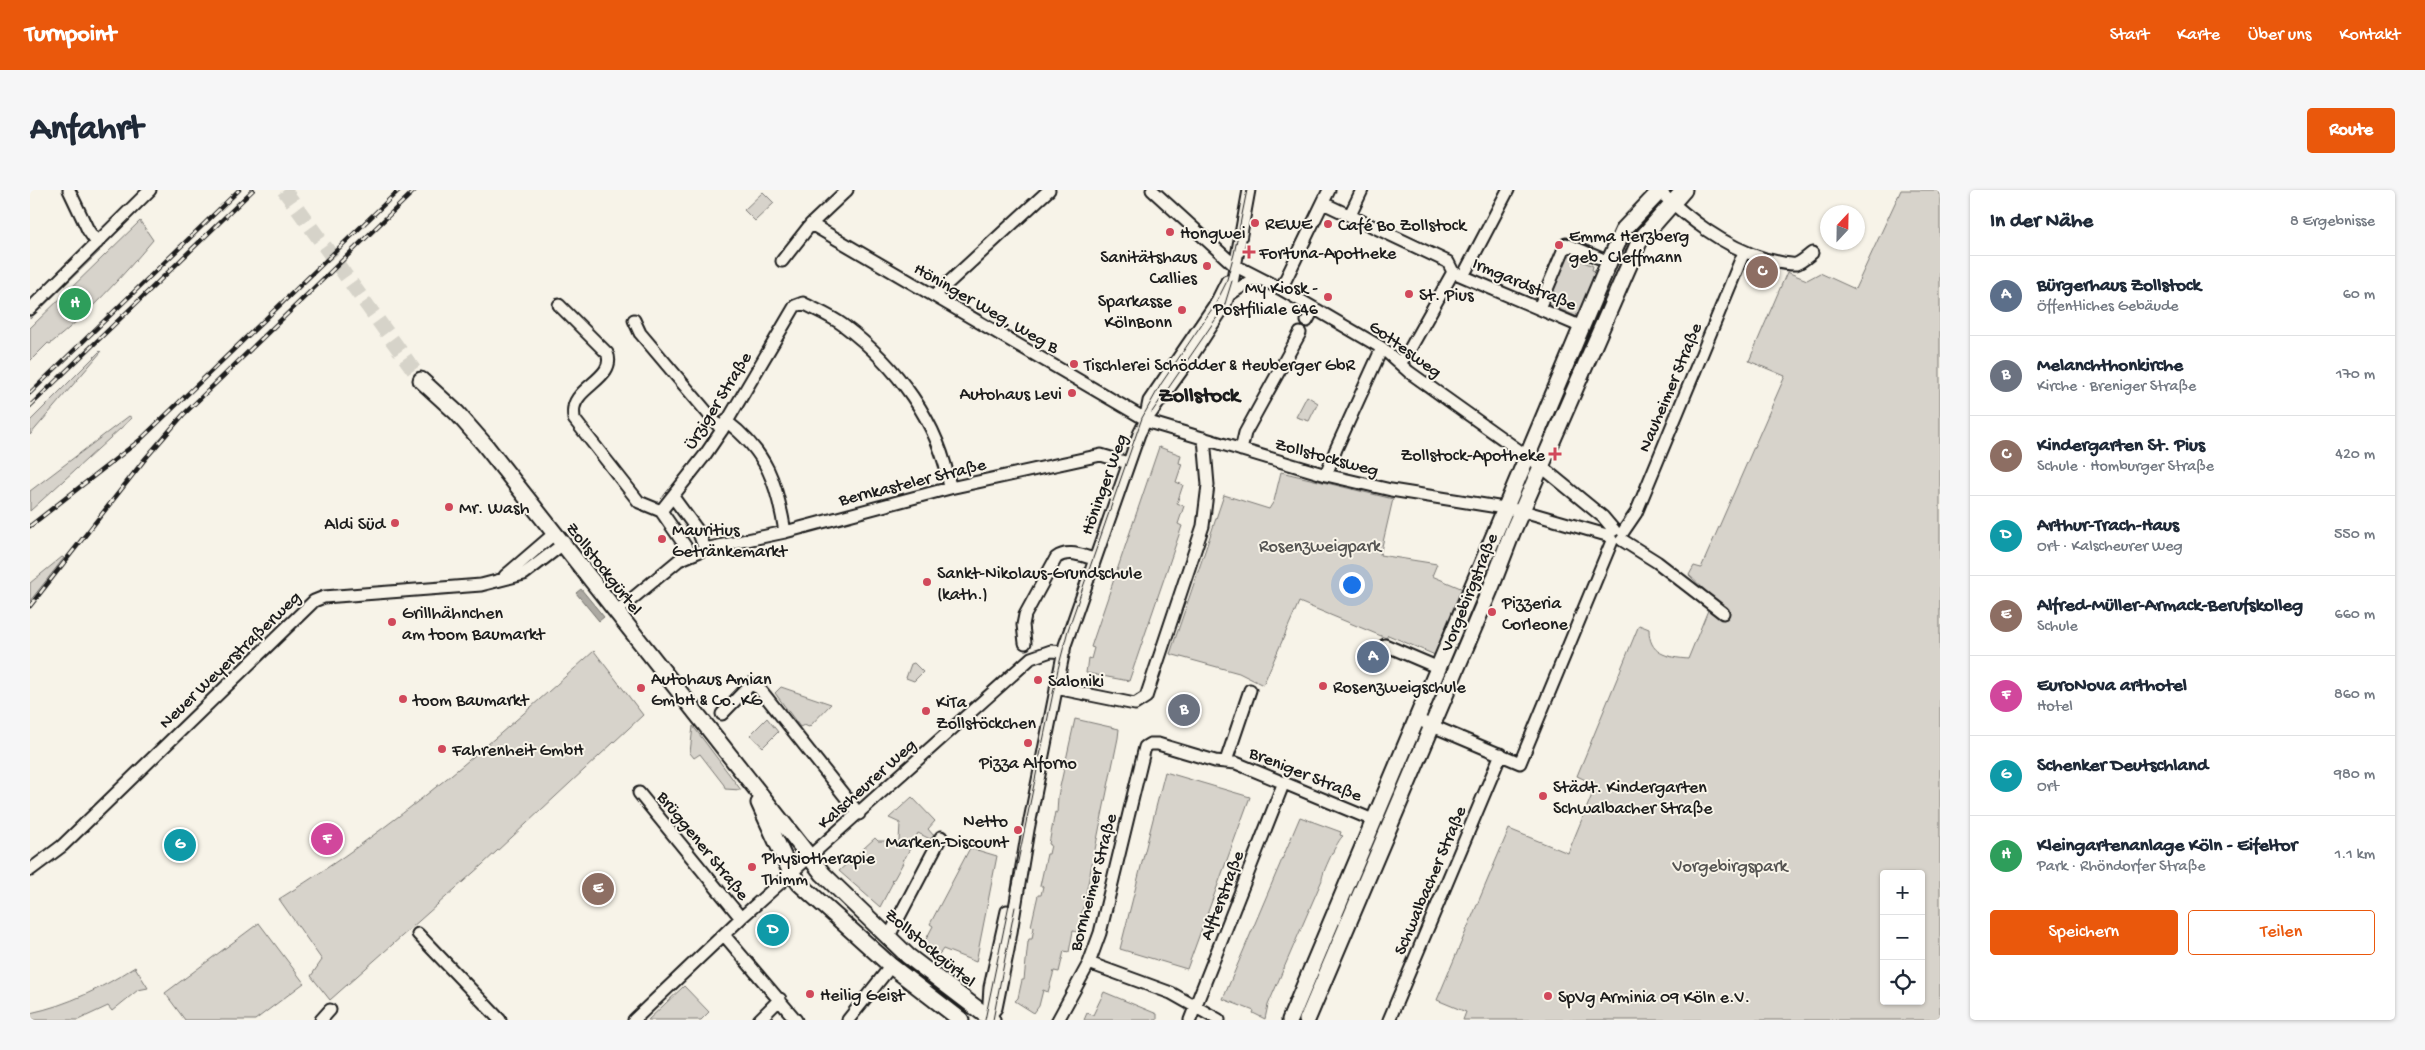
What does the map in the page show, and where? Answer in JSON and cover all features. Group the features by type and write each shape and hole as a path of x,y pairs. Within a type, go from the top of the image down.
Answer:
{"main road":[{"name":"Vorgebirgstraße","path":"1290,1020 1373,820 1439,668 1504,507 1609,262 1624,229 1660,190"},
{"name":"Vorgebirgstraße","path":"1307,1020 1640,240 1684,190"},
{"name":"Zollstockgürtel","path":"421,380 457,413 480,439 823,874 888,938 931,975 989,1019"},
{"name":"Zollstockgürtel","path":"752,786 791,873 831,913 891,966 960,1020"}],"street":[{"path":"68,190 88,230 97,243"},
{"path":"30,309 150,190"},
{"path":"782,261 811,224 847,190"},
{"path":"934,296 1049,190"},
{"name":"Gottesweg","path":"1152,190 1234,265 1281,289 1382,348 1410,372 1542,467 1604,517 1616,536"},
{"name":"Höninger Weg","path":"989,1019 996,1008 1023,855 1064,652 1128,463 1146,420 1192,356 1224,307 1229,295 1249,190"},
{"path":"1281,289 1329,190"},
{"path":"1350,215 1362,190"},
{"path":"1400,362 1406,356 1458,274 1508,190"},
{"path":"1660,190 1694,222 1744,252 1774,261 1795,264 1812,253"},
{"name":"Irmgardstraße","path":"1323,202 1448,262 1458,274 1582,327"},
{"name":"Höninger Weg, Weg B","path":"811,224 1146,420"},
{"path":"1539,308 1566,244 1609,262"},
{"name":"Nauheimer Straße","path":"1616,536 1636,513 1744,252"},
{"name":"Höninger Weg","path":"1146,420 1149,401 1216,303 1234,265"},
{"path":"1229,295 1250,281 1261,279"},
{"name":"Ürziger Straße","path":"661,511 724,425 798,304 803,303 841,323 864,342 904,384 939,444 947,468 950,488"},
{"path":"559,305 607,353 610,359 609,366 578,399 574,407 574,419 639,502 661,511 690,553"},
{"path":"1307,321 1314,308"},
{"path":"634,320 640,333 724,425 752,444 770,473 779,496 785,532"},
{"path":"1241,450 1245,433 1300,333"},
{"path":"1326,476 1336,449 1382,348"},
{"name":"Zollstocksweg","path":"1146,420 1326,476 1400,492 1504,507 1616,536"},
{"path":"1056,688 1135,704 1143,701 1203,526 1208,485 1204,438"},
{"name":"Bernkasteler Straße","path":"616,612 690,553 785,532 950,488 1101,455 1128,463"},
{"path":"673,496 698,531 705,549"},
{"path":"1416,719 1520,763 1616,536 1657,562 1723,613"},
{"name":"Neuer Weyerstraßerweg","path":"30,870 62,846 314,601 324,597 481,585 500,580 559,538"},
{"name":"Höninger Weg","path":"1025,643 1023,625 1026,615 1056,558 1062,554 1070,553 1095,559"},
{"path":"1385,645 1439,668"},
{"name":"Kalscheurer Weg","path":"634,1020 741,918 1031,658 1051,651 1064,652"},
{"path":"722,714 751,684 759,688 859,814"},
{"name":"Breniger Straße","path":"1226,761 1250,690"},
{"name":"Breniger Straße","path":"1145,747 1158,744 1214,761 1226,761 1284,782 1373,820"},
{"name":"Bornheimer Straße","path":"1058,1020 1089,963 1100,933 1145,747"},
{"name":"Schwalbacher Straße","path":"1389,1020 1501,754"},
{"name":"Alfterstraße","path":"1190,1020 1196,1009 1284,782"},
{"name":"Brüggener Straße","path":"640,793 741,918"},
{"path":"888,938 941,837"},
{"path":"418,934 500,1020"},
{"path":"724,935 796,1020"},
{"path":"1089,963 1171,993 1196,1009 1219,1020"},
{"path":"848,1020 891,966"},
{"path":"759,1020 780,1000"},
{"path":"321,1020 330,1010"}],"green space":[{"name":"Vorgebirgspark","path":"1901,190 1940,190 1940,1020 1463,1020 1466,1012 1437,1000 1509,829 1568,853 1596,785 1577,776 1639,625 1649,629 1652,644 1660,653 1688,659 1713,598 1689,575 1694,566 1701,568 1785,376 1749,361 1787,272 1807,280 1820,273 1855,289"},
{"path":"763,192 774,203 755,221 744,210"},
{"path":"140,221 153,240 91,307 50,344 48,343 30,361 30,328"},
{"path":"98,248 100,251 30,319 30,314"},
{"path":"1568,255 1593,266 1592,270 1597,272 1578,317 1547,304"},
{"path":"101,352 30,435 30,421"},
{"path":"1307,396 1318,403 1309,421 1296,417"},
{"path":"129,416 132,418 30,511 30,491"},
{"path":"1159,447 1181,455 1179,463 1182,464 1176,482 1183,485 1177,503 1184,506 1178,524 1182,526 1129,681 1086,673 1088,658 1091,659 1094,648 1091,647"},
{"name":"Rosenzweigpark","path":"1281,472 1393,499 1380,555 1437,564 1432,576 1463,589 1435,655 1388,635 1386,638 1299,602 1263,685 1239,673 1170,654 1224,495 1269,509 1274,501"},
{"path":"62,557 64,558 30,601 30,583"},
{"path":"594,651 643,715 482,865 330,1000 311,976 322,960 279,899 321,872 403,813 481,750"},
{"path":"914,663 923,672 914,681 906,678 911,664"},
{"path":"781,687 831,704 809,727 804,725 800,727 775,693"},
{"path":"767,718 778,732 763,747 750,735"},
{"path":"1075,719 1119,729 1118,738 1078,932 1073,931 1069,952 1064,951 1059,972 1054,971 1048,992 1043,990 1039,1006 1034,1013 1015,1001 1018,998 1022,980 1024,980 1028,942 1029,939 1032,939 1034,927 1031,926 1038,895 1041,895 1043,886 1040,886 1047,854 1049,854 1051,845 1049,844 1055,812 1057,813 1058,796"},
{"path":"693,726 741,790 725,789 724,785 700,754 694,758 690,753"},
{"path":"1165,772 1250,797 1187,969 1120,949"},
{"path":"912,797 935,821 928,829 934,836 930,839 918,833 905,858 902,860 904,861 894,879 891,880 893,882 880,907 839,871 875,838 878,841 899,841 900,823 889,818"},
{"path":"1300,817 1341,832 1340,835 1343,836 1337,843 1327,865 1268,1005 1265,1019 1253,1013 1254,1011 1223,999"},
{"path":"970,848 997,856 976,962 943,949 936,959 922,947 933,926 930,924"},
{"path":"259,923 304,983 255,1020 185,1020 165,993"},
{"path":"135,967 148,988 138,990 112,1011 108,1006 78,1020 30,1020 30,1013 44,1010 84,995"},
{"path":"684,986 709,1012 701,1020 648,1020"},
{"path":"1104,992 1157,1014 1157,1020 1084,1020 1087,1013 1093,1015"}],"shaded area":[{"path":"581,589 604,617 599,621 576,593"}],"tunnel":[{"path":"284,190 421,380"}],"tram line":[{"path":"985,1020 1058,669 1068,630 1142,418 1161,384 1216,303 1226,283 1247,190"},
{"path":"1152,412 1224,307 1232,281"},
{"path":"993,1020 1015,907"}],"railway":[{"path":"30,393 239,190"},
{"path":"30,406 253,190"},
{"path":"30,526 140,440 399,190"},
{"path":"30,606 145,459 183,415 415,190"}],"place":[{"name":"REWE","path":"1255,223"},
{"name":"Café Bo Zollstock","path":"1328,224"},
{"name":"Hongwei","path":"1170,232"},
{"name":"Emma Herzberg geb. Cleffmann","path":"1559,245"},
{"name":"Fortuna-Apotheke","path":"1249,252"},
{"name":"Sanitätshaus Callies","path":"1207,266"},
{"name":"Kindergarten St. Pius","path":"1762,272"},
{"name":"St. Pius","path":"1409,294"},
{"name":"My Kiosk - Postfiliale 646","path":"1328,297"},
{"name":"Kleingartenanlage Köln - Eifeltor","path":"75,304"},
{"name":"Sparkasse KölnBonn","path":"1182,310"},
{"name":"Tischlerei Schödder & Heuberger GbR","path":"1074,364"},
{"name":"Autohaus Levi","path":"1072,393"},
{"name":"Zollstock-Apotheke","path":"1555,454"},
{"name":"Mr. Wash","path":"449,507"},
{"name":"Aldi Süd","path":"395,523"},
{"name":"Mauritius Getränkemarkt","path":"662,539"},
{"name":"Sankt-Nikolaus-Grundschule (kath.)","path":"927,582"},
{"name":"Pizzeria Corleone","path":"1492,612"},
{"name":"Grillhähnchen am toom Baumarkt","path":"392,622"},
{"name":"Bürgerhaus Zollstock","path":"1373,657"},
{"name":"Saloniki","path":"1038,680"},
{"name":"Rosenzweigschule","path":"1323,686"},
{"name":"Autohaus Amian GmbH & Co. KG","path":"641,688"},
{"name":"toom Baumarkt","path":"403,699"},
{"name":"Melanchthonkirche","path":"1184,710"},
{"name":"KiTa Zollstöckchen","path":"926,711"},
{"name":"Pizza Alforno","path":"1028,743"},
{"name":"Fahrenheit GmbH","path":"442,749"},
{"name":"Städt. Kindergarten Schwalbacher Straße","path":"1543,796"},
{"name":"Netto Marken-Discount","path":"1018,830"},
{"name":"EuroNova arthotel","path":"327,839"},
{"name":"Schenker Deutschland","path":"180,845"},
{"name":"Physiotherapie Thimm","path":"752,867"},
{"name":"Alfred-Müller-Armack-Berufskolleg","path":"598,889"},
{"name":"Arthur-Trach-Haus","path":"773,930"},
{"name":"Heilig Geist","path":"810,994"},
{"name":"SpVg Arminia 09 Köln e.V.","path":"1548,996"}],"district":[{"name":"Zollstock","path":"1199,393"}]}
